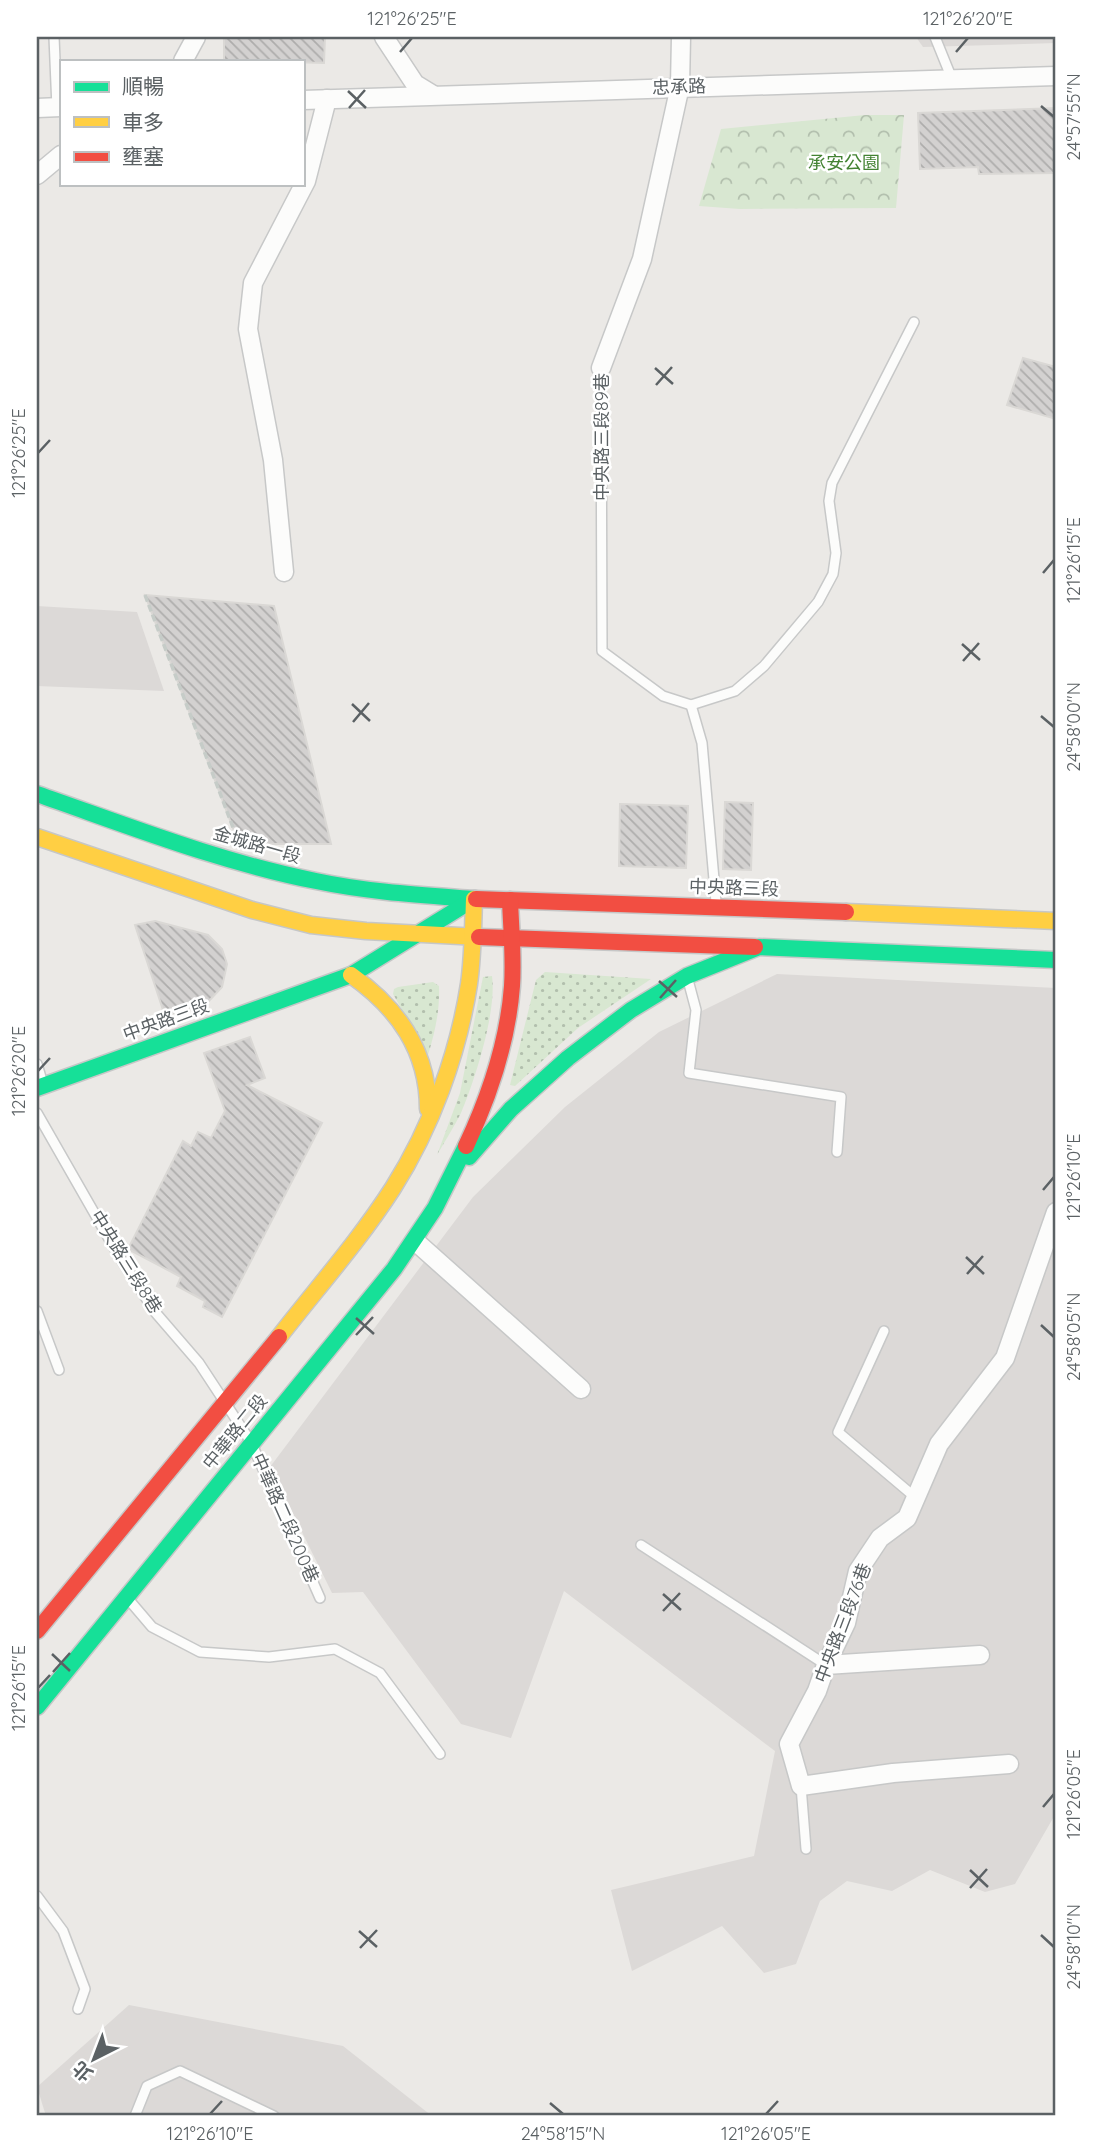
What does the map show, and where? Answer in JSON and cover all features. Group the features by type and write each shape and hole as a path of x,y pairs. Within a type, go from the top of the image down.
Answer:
{"main road":[{"name":"金城路一段","path":"37,794 247,864 337,886 388,893 474,899"},
{"path":"37,837 281,919 352,930 511,939 1056,960"},
{"name":"中央路三段","path":"40,1087 351,975 474,899 1056,921"},
{"name":"中華路二段","path":"37,1631 226,1404 370,1220 405,1167 428,1119 460,1026 469,985 474,899"},
{"path":"454,1175 477,1119 503,1033 513,981 510,900"},
{"path":"454,1175 511,1109 568,1058 631,1010 687,976 759,947"},
{"path":"351,975 377,993 401,1021 428,1083 428,1119"},
{"name":"中華路二段","path":"37,1707 415,1241 454,1175"}],"street":[{"path":"184,60 196,37"},
{"path":"384,37 415,84 433,95"},
{"name":"中央路三段89巷","path":"601,368 642,259 681,86 681,37"},
{"name":"忠承路","path":"304,100 1056,76"},
{"path":"304,185 327,99"},
{"path":"37,108 59,108"},
{"path":"37,175 60,156"},
{"path":"284,572 273,460 248,329 253,283 303,186"},
{"name":"中央路三段76巷","path":"801,1786 789,1744 817,1691 846,1623 858,1571 880,1538 907,1518 939,1444 1005,1358 1056,1212"},
{"path":"415,1241 580,1389"},
{"path":"826,1665 981,1655"},
{"path":"801,1786 893,1773 1009,1764"}],"lane":[{"path":"54,37 59,108"},
{"path":"935,37 952,79"},
{"path":"716,907 702,743 691,705 735,691 764,666 818,602 833,573 836,553 830,501 832,483 915,322"},
{"name":"中央路三段89巷","path":"601,368 602,650 663,696 691,705"},
{"path":"687,976 696,1010 689,1073 841,1097 837,1152"},
{"path":"37,1064 40,1087"},
{"name":"中央路三段8巷","path":"37,1113 120,1258 155,1312 199,1363 226,1404"},
{"path":"37,1311 59,1370"},
{"path":"884,1331 838,1432 916,1498"},
{"name":"中華路二段200巷","path":"226,1404 251,1442 320,1598"},
{"path":"641,1545 826,1665"},
{"path":"127,1598 152,1627 200,1653 268,1657 335,1649 380,1673 440,1754"},
{"path":"801,1786 806,1849"},
{"path":"37,1896 63,1931 85,1989 78,2009"},
{"path":"135,2116 147,2086 180,2071 274,2116"}],"path":[{"path":"145,595 247,864"}],"shaded area":[{"path":"916,37 1056,37 1056,43 923,47"},
{"path":"37,606 137,612 164,691 37,686"},
{"path":"777,974 1056,988 1056,1813 1015,1884 985,1892 930,1870 892,1891 847,1881 820,1901 796,1964 764,1973 722,1926 632,1971 611,1890 754,1856 775,1751 564,1591 511,1738 461,1724 363,1592 332,1593 270,1467 473,1197 565,1107 659,1032"},
{"path":"129,2005 343,2046 432,2116 46,2116 37,2087"}],"green space":[{"name":"承安公園","path":"865,115 904,115 896,208 740,209 699,206 721,129"},
{"path":"545,972 651,979 578,1028 515,1086 510,1085 536,980"},
{"path":"492,976 491,1008 478,1064 461,1113 437,1155 460,1093 483,977"},
{"path":"433,982 439,986 439,1004 428,1055 393,994 398,987"}],"building":[{"path":"224,37 325,37 324,63 304,62 304,60 224,60"},
{"path":"1056,108 1056,173 979,174 978,167 920,169 918,113"},
{"path":"1023,358 1056,367 1056,419 1007,405"},
{"path":"145,595 274,606 331,844 239,844"},
{"path":"725,802 753,803 751,870 723,869"},
{"path":"620,804 688,806 686,868 619,866"},
{"path":"155,921 208,935 222,949 227,964 222,987 209,1001 165,1016 135,925"},
{"path":"250,1037 265,1078 247,1085 322,1123 222,1317 203,1307 205,1301 177,1286 181,1277 128,1249 183,1141 191,1146 198,1132 211,1138 225,1111 204,1053"}],"traffic: fast":[{"path":"37,794 175,842 280,873 355,888 474,899"},
{"path":"37,1088 351,975 474,899"},
{"path":"469,1157 511,1109 568,1058 631,1010 687,976 759,947 1056,960"},
{"path":"37,1707 394,1269 435,1208 466,1146"}],"traffic: slow":[{"path":"37,837 252,910 311,925 479,937"},
{"path":"279,1337 380,1208 407,1165 431,1116 450,1064 464,1011 476,899"},
{"path":"846,912 1056,921"},
{"path":"351,975 383,1002 407,1032 423,1068 428,1109"}],"traffic: jam":[{"path":"476,899 846,912"},
{"path":"466,1146 490,1088 510,1006 513,975 510,900"},
{"path":"479,937 755,947"},
{"path":"37,1631 279,1337"}]}
